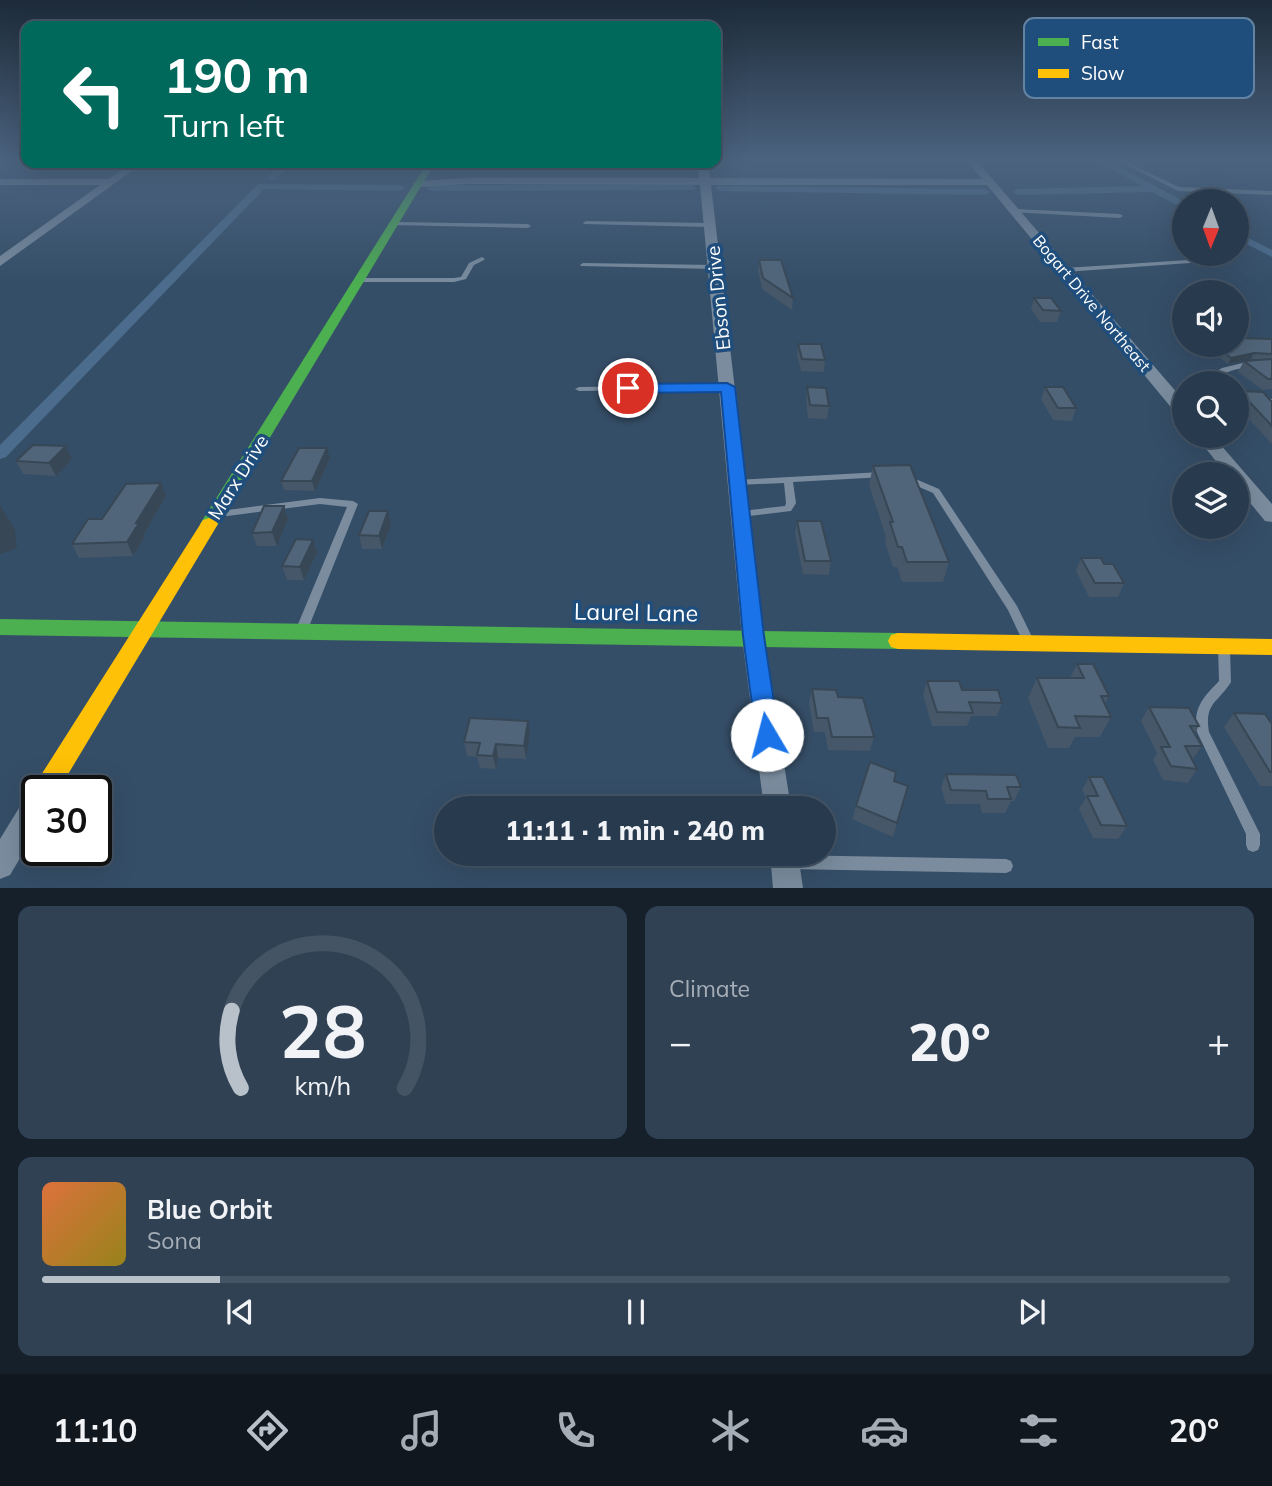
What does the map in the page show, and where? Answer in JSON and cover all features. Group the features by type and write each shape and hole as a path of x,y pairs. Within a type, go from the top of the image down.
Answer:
{"street":[{"path":"0,262 83,202"},
{"name":"Marx Drive","path":"55,775 407,202"},
{"name":"Ebson Drive","path":"707,202 753,636 776,796"},
{"name":"Bogart Drive Northeast","path":"1007,202 1172,389"},
{"path":"1214,448 1226,462"},
{"path":"1249,489 1272,516"},
{"name":"Laurel Lane","path":"0,627 753,636 1272,647"},
{"path":"0,865 21,830"}],"lane":[{"path":"1014,211 1120,216"},
{"path":"586,223 710,225"},
{"path":"394,224 528,226"},
{"path":"360,280 454,280 464,278 471,264 482,259"},
{"path":"1065,270 1172,263"},
{"path":"583,265 715,267"},
{"path":"1221,371 1236,364 1272,364"},
{"path":"579,389 727,387"},
{"path":"1249,397 1272,401"},
{"path":"737,482 894,475 917,480 936,491 1013,610 1028,642"},
{"path":"741,514 788,509 791,503 788,481"},
{"path":"215,515 320,501 353,504 301,631"},
{"path":"1224,646 1225,682 1203,707 1199,716 1203,732 1253,834 1253,845"},
{"path":"786,868 1006,866"}],"building":[{"path":"759,260 781,260 793,298 763,278"},
{"path":"1034,298 1051,298 1061,311 1043,310"},
{"path":"1249,338 1272,339 1272,354 1249,354"},
{"path":"798,344 821,344 825,360 802,359"},
{"path":"1272,359 1272,379 1268,379 1244,361"},
{"path":"807,387 826,388 829,406 810,405"},
{"path":"1045,387 1063,387 1076,408 1058,408"},
{"path":"1249,391 1263,392 1272,402 1272,426 1249,402"},
{"path":"33,445 66,446 49,463 16,461"},
{"path":"299,448 327,448 312,481 281,481"},
{"path":"910,465 949,562 907,562 902,547 898,547 890,522 893,522 873,466"},
{"path":"161,483 127,542 72,544 88,519 102,519 126,484"},
{"path":"264,506 284,506 272,532 252,533"},
{"path":"369,511 388,511 379,536 359,535"},
{"path":"797,521 821,521 831,561 805,561"},
{"path":"296,539 313,540 300,567 282,566"},
{"path":"1081,558 1101,558 1104,564 1113,564 1124,583 1095,583"},
{"path":"1077,664 1093,664 1109,696 1101,696 1111,717 1075,716 1080,728 1058,727 1037,678 1084,678"},
{"path":"927,681 959,681 962,690 998,690 1002,703 969,702 973,713 937,712"},
{"path":"812,689 836,690 838,697 863,698 874,737 832,737 828,718 817,718"},
{"path":"1149,707 1189,708 1199,726 1190,726 1202,746 1185,746 1197,769 1171,766 1161,747 1170,747"},
{"path":"1234,713 1265,714 1272,724 1272,772 1270,772"},
{"path":"470,718 528,721 524,746 496,744 493,756 477,755 480,743 464,742"},
{"path":"870,762 896,772 894,781 908,786 897,823 856,806"},
{"path":"946,774 1016,775 1021,787 1007,787 1011,799 988,799 986,791 951,790"},
{"path":"1089,777 1103,777 1127,826 1101,825 1087,796 1098,796"}],"waterway":[{"path":"0,454 245,202"},
{"path":"1250,242 1272,254"}],"traffic: fast":[{"path":"209,524 407,202"},
{"path":"0,627 898,641"}],"traffic: slow":[{"path":"55,775 209,524"},
{"path":"898,641 1272,647"}],"route":[{"path":"628,388 727,387 753,636 767,735"}]}
